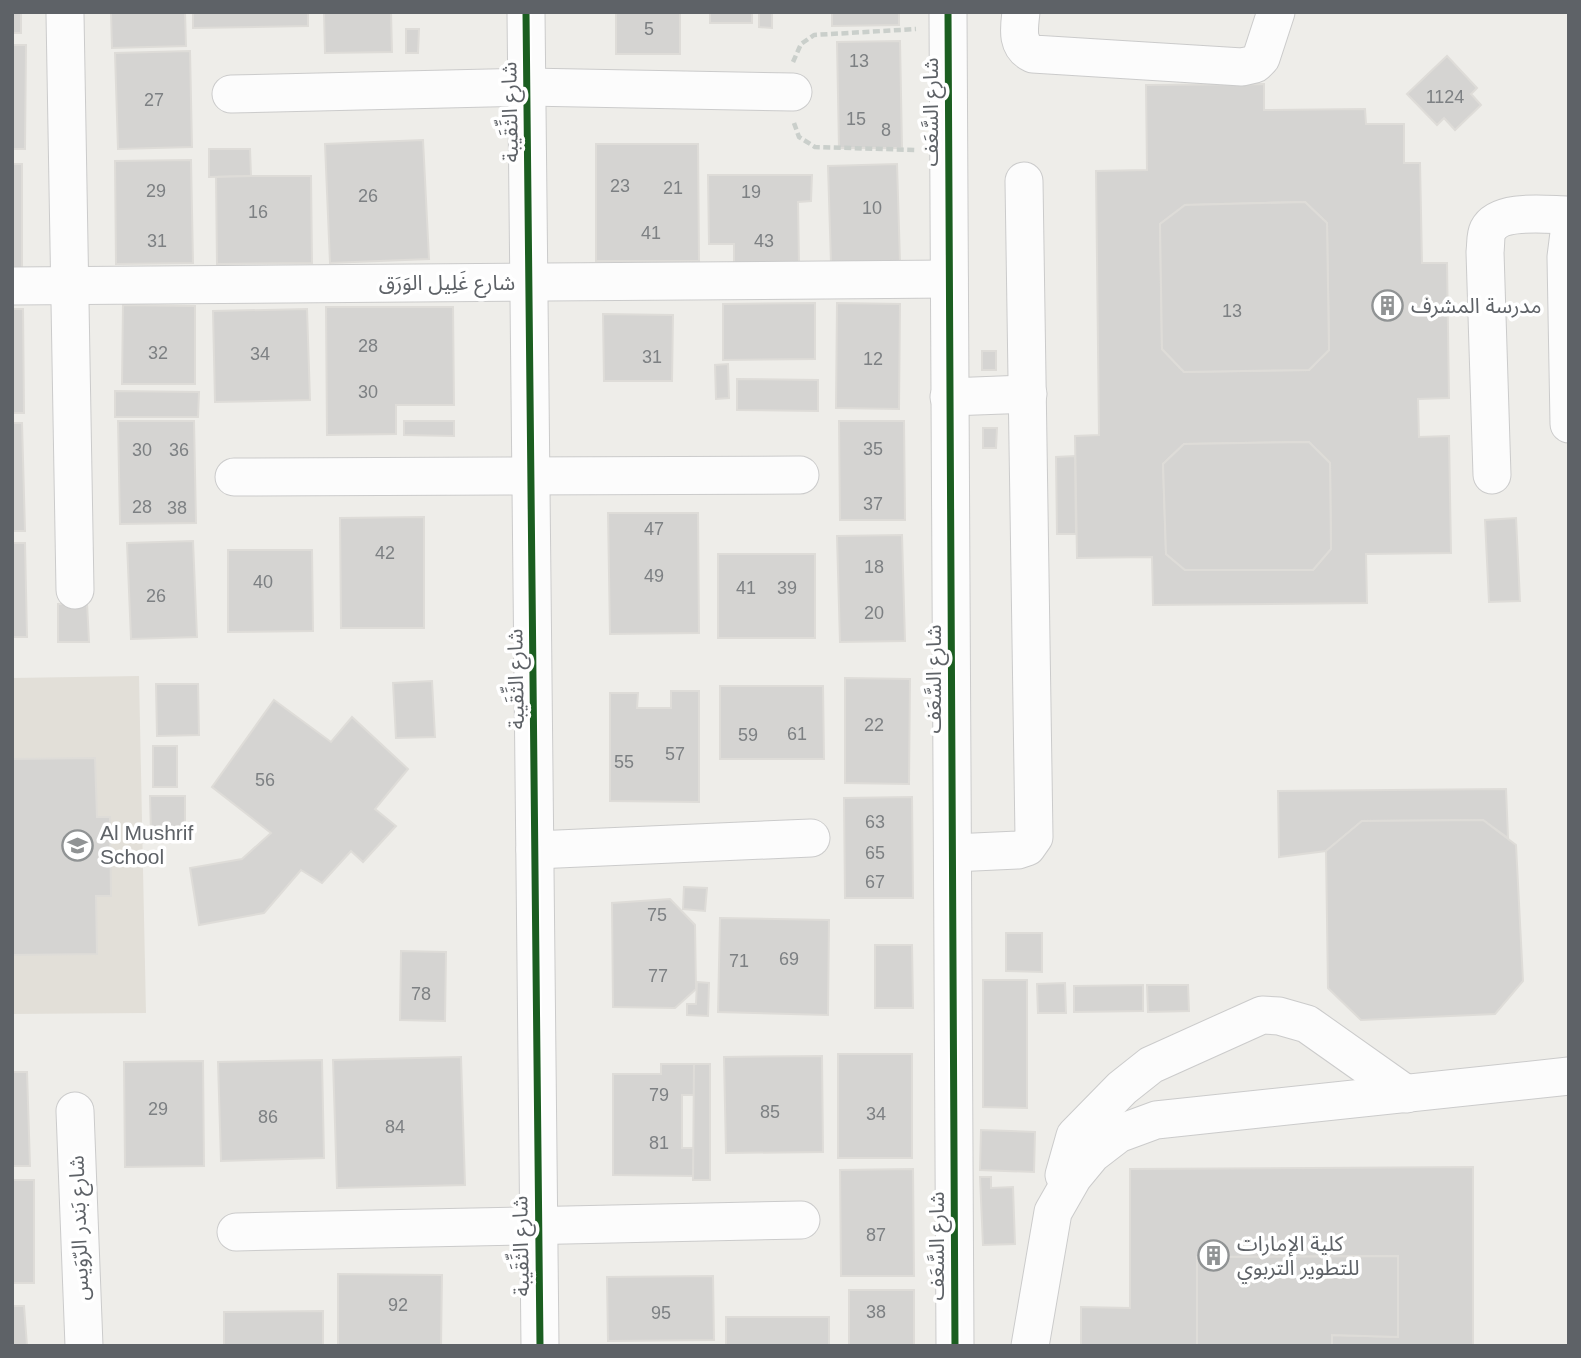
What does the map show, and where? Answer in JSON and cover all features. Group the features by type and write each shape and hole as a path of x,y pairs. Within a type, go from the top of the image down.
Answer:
{"street":[{"name":"شارع الثِّقَيبة","path":"526,12 540,1346"},
{"path":"1021,12 1020,41 1025,51 1033,54 1242,67 1255,64 1261,58 1276,12"},
{"path":"65,13 75,590"},
{"name":"شارع السَّعَف","path":"948,20 955,1346"},
{"name":"شارع الثِّقَيبة","path":"231,94 527,87 793,92"},
{"path":"953,853 1018,850 1027,846 1034,837 1024,181"},
{"path":"1492,475 1485,252 1487,231 1493,223 1502,218 1519,215 1569,215"},
{"path":"1569,233 1566,257 1569,424"},
{"name":"شارع غَلِيل الوَرَق","path":"12,286 949,279"},
{"path":"949,397 1028,394"},
{"path":"234,477 800,475"},
{"path":"535,850 811,838"},
{"path":"1030,1346 1053,1212 1075,1136 1122,1088 1151,1065 1262,1015 1279,1016 1307,1024 1406,1094"},
{"path":"1053,1212 1073,1177 1092,1154 1118,1135 1156,1120 1569,1076"},
{"path":"1122,1088 1129,1130"},
{"name":"شارع بَندر الرّوَيس","path":"75,1111 84,1346"},
{"name":"شارع الثِّقَيبة","path":"236,1233 801,1220"}],"path":[{"path":"948,20 814,35 801,44 793,60 795,129 806,143 815,147 948,150"}],"shaded area":[{"name":"Al Mushrif School","path":"139,676 146,1013 12,1014 12,678"}],"building":[{"path":"12,12 21,12 21,33 12,33"},
{"path":"111,12 185,12 186,46 112,48"},
{"path":"193,12 308,12 308,26 193,28"},
{"path":"324,12 391,12 392,52 325,53"},
{"path":"616,12 680,12 680,54 616,54"},
{"path":"710,12 752,12 752,23 710,23"},
{"path":"759,12 772,12 772,28 759,27"},
{"path":"832,12 899,12 899,25 832,26"},
{"path":"406,29 419,29 418,53 406,53"},
{"path":"900,41 902,148 839,148 837,42"},
{"path":"12,45 26,45 25,149 12,149"},
{"path":"190,51 192,147 118,149 115,53"},
{"path":"1447,56 1477,88 1471,94 1481,105 1455,130 1444,118 1437,125 1407,94"},
{"name":"مدرسة المشرف","path":"1264,84 1264,110 1365,109 1366,124 1404,124 1404,163 1420,163 1422,263 1447,263 1449,398 1418,399 1419,437 1449,436 1451,553 1366,554 1367,603 1153,605 1152,557 1077,558 1075,436 1099,435 1096,171 1147,170 1146,85","holes":["1305,202 1327,223 1329,350 1309,370 1184,372 1162,349 1160,224 1185,205","1309,442 1330,463 1331,549 1313,570 1185,570 1166,554 1163,464 1184,444"]},
{"path":"423,140 429,259 330,263 325,144"},
{"path":"596,144 698,144 699,261 596,261"},
{"path":"209,149 250,149 251,176 209,177"},
{"path":"191,160 193,263 116,264 115,161"},
{"path":"12,164 22,164 22,269 12,269"},
{"path":"897,164 900,262 831,264 828,166"},
{"path":"708,175 812,175 811,201 798,202 799,264 734,264 734,244 709,244"},
{"path":"311,176 312,263 217,264 216,177"},
{"path":"1305,202 1327,223 1329,350 1309,370 1184,372 1162,349 1160,224 1185,205"},
{"path":"815,303 815,359 723,360 723,304"},
{"path":"837,303 900,304 899,409 836,408"},
{"path":"123,305 195,306 195,384 122,384"},
{"path":"326,307 453,307 454,405 396,405 396,434 327,435"},
{"path":"12,309 23,309 24,413 12,413"},
{"path":"307,309 310,400 215,402 213,311"},
{"path":"603,314 673,315 672,381 604,381"},
{"path":"982,351 996,351 996,370 982,370"},
{"path":"728,364 729,398 716,399 715,365"},
{"path":"737,379 818,380 818,411 737,410"},
{"path":"115,391 199,392 198,417 115,417"},
{"path":"118,421 194,421 196,523 120,524"},
{"path":"404,421 454,421 454,436 404,435"},
{"path":"839,421 904,421 905,520 840,520"},
{"path":"12,423 22,423 25,531 12,531"},
{"path":"983,428 997,428 996,448 983,448"},
{"path":"1309,442 1330,463 1331,549 1313,570 1185,570 1166,554 1163,464 1184,444"},
{"path":"1075,456 1076,534 1057,534 1056,457"},
{"path":"608,513 698,513 699,633 610,634"},
{"path":"424,517 424,628 341,628 340,518"},
{"path":"1516,518 1520,601 1489,602 1485,520"},
{"path":"902,535 905,641 840,642 837,536"},
{"path":"193,541 197,637 131,639 127,543"},
{"path":"12,543 25,543 27,637 12,637"},
{"path":"228,550 312,550 313,631 228,632"},
{"path":"718,554 815,554 815,638 718,638"},
{"path":"87,603 89,642 58,642 58,604"},
{"path":"845,678 910,679 909,784 845,783"},
{"path":"432,681 435,737 396,738 393,683"},
{"path":"156,684 198,684 199,735 157,736"},
{"path":"720,686 823,686 824,759 720,759"},
{"path":"671,691 699,691 699,802 610,801 610,693 638,693 637,708 671,708"},
{"path":"274,700 331,742 352,717 408,769 375,809 396,826 363,862 351,851 322,883 301,870 264,913 199,925 190,868 242,859 271,833 212,787"},
{"path":"153,746 177,746 177,787 153,787"},
{"path":"95,758 97,817 110,817 111,896 96,896 97,954 12,955 12,759"},
{"path":"1506,789 1508,838 1483,820 1362,821 1326,851 1279,857 1278,791"},
{"path":"150,796 185,796 185,833 151,833"},
{"path":"912,797 913,898 845,898 844,798"},
{"path":"1483,820 1516,845 1523,981 1495,1014 1361,1020 1328,988 1326,851 1362,821"},
{"path":"684,887 707,888 705,911 683,909"},
{"path":"670,899 695,925 696,989 675,1008 613,1007 612,903"},
{"path":"720,918 829,920 828,1015 718,1012"},
{"path":"1006,933 1042,933 1042,972 1006,971"},
{"path":"875,945 912,945 913,1008 875,1008"},
{"path":"401,951 446,952 445,1021 400,1020"},
{"path":"983,980 1027,980 1027,1108 983,1107"},
{"path":"697,982 709,983 708,1016 687,1015 687,1004 696,1004"},
{"path":"1065,983 1066,1013 1038,1013 1037,984"},
{"path":"1143,985 1143,1011 1074,1012 1074,986"},
{"path":"1147,985 1188,985 1189,1011 1148,1012"},
{"path":"838,1054 912,1054 912,1158 838,1158"},
{"path":"822,1056 823,1152 726,1153 724,1057"},
{"path":"461,1057 465,1185 337,1188 333,1060"},
{"path":"322,1060 324,1158 221,1161 218,1062"},
{"path":"203,1061 204,1166 125,1167 124,1062"},
{"path":"661,1064 694,1064 694,1095 682,1095 682,1148 694,1148 693,1176 613,1175 613,1074 661,1074"},
{"path":"694,1064 710,1064 710,1180 693,1180"},
{"path":"12,1072 27,1072 30,1166 12,1166"},
{"path":"981,1130 1035,1132 1034,1172 980,1170"},
{"name":"كلية الإمارات للتطوير التربوي","path":"1473,1167 1473,1346 1332,1346 1332,1335 1398,1337 1398,1256 1197,1257 1197,1346 1081,1346 1081,1307 1130,1308 1130,1169"},
{"path":"913,1169 914,1276 841,1276 840,1170"},
{"path":"980,1177 991,1177 991,1188 1013,1187 1015,1244 983,1245"},
{"path":"12,1180 34,1180 34,1283 12,1283"},
{"path":"1398,1256 1398,1337 1332,1335 1332,1346 1197,1346 1197,1257"},
{"path":"338,1274 442,1275 441,1346 338,1346"},
{"path":"713,1276 714,1340 608,1341 607,1277"},
{"path":"849,1290 914,1290 914,1346 849,1346"},
{"path":"12,1306 24,1306 27,1346 12,1346"},
{"path":"323,1311 323,1346 224,1346 224,1312"},
{"path":"726,1317 829,1317 829,1346 726,1346"}],"cycle path":[{"path":"526,12 540,1346"},
{"path":"948,12 955,1346"}],"place":[{"name":"مدرسة المشرف","path":"1388,306"},
{"name":"Al Mushrif School","path":"77,845"},
{"name":"كلية الإمارات للتطوير التربوي","path":"1214,1256"}]}
